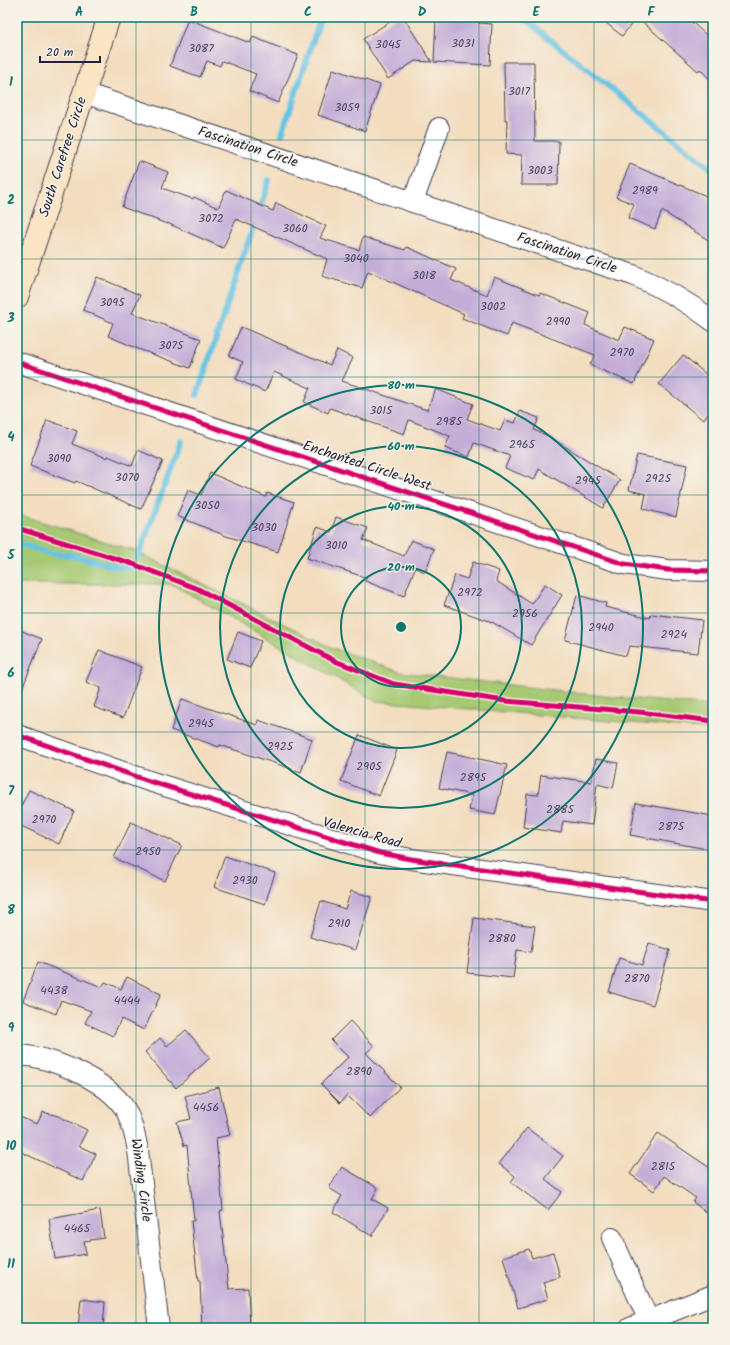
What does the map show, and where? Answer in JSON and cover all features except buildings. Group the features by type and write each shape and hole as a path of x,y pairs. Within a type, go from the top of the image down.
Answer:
{"main road":[{"name":"South Carefree Circle","path":"17,297 109,17"}],"street":[{"name":"Fascination Circle","path":"84,93 633,275 658,286 684,301 713,321"},
{"path":"413,202 439,128"},
{"name":"Enchanted Circle West","path":"17,362 624,564 668,570 713,571"},
{"name":"Valencia Road","path":"17,735 149,781 380,853 411,859 713,902"},
{"name":"Winding Circle","path":"17,1055 29,1055 50,1061 72,1070 94,1081 112,1095 124,1108 133,1129 138,1150 159,1328"},
{"path":"612,1238 649,1320"},
{"path":"630,1328 713,1295"}],"green space":[{"path":"17,514 135,551 333,648 400,672 612,697 713,706 713,730 376,701 172,584 17,584"}],"waterway":[{"path":"282,134 321,17"},
{"path":"522,17 713,170"},
{"path":"197,395 269,180"},
{"path":"138,557 181,441"},
{"path":"17,543 53,554 72,555 117,567 132,568"}],"cycle path":[{"path":"17,362 624,564 668,570 713,571"},
{"path":"17,528 133,564 198,589 335,661 394,684 505,701 639,712 713,721"},
{"path":"17,735 149,781 380,853 411,859 713,902"}]}
